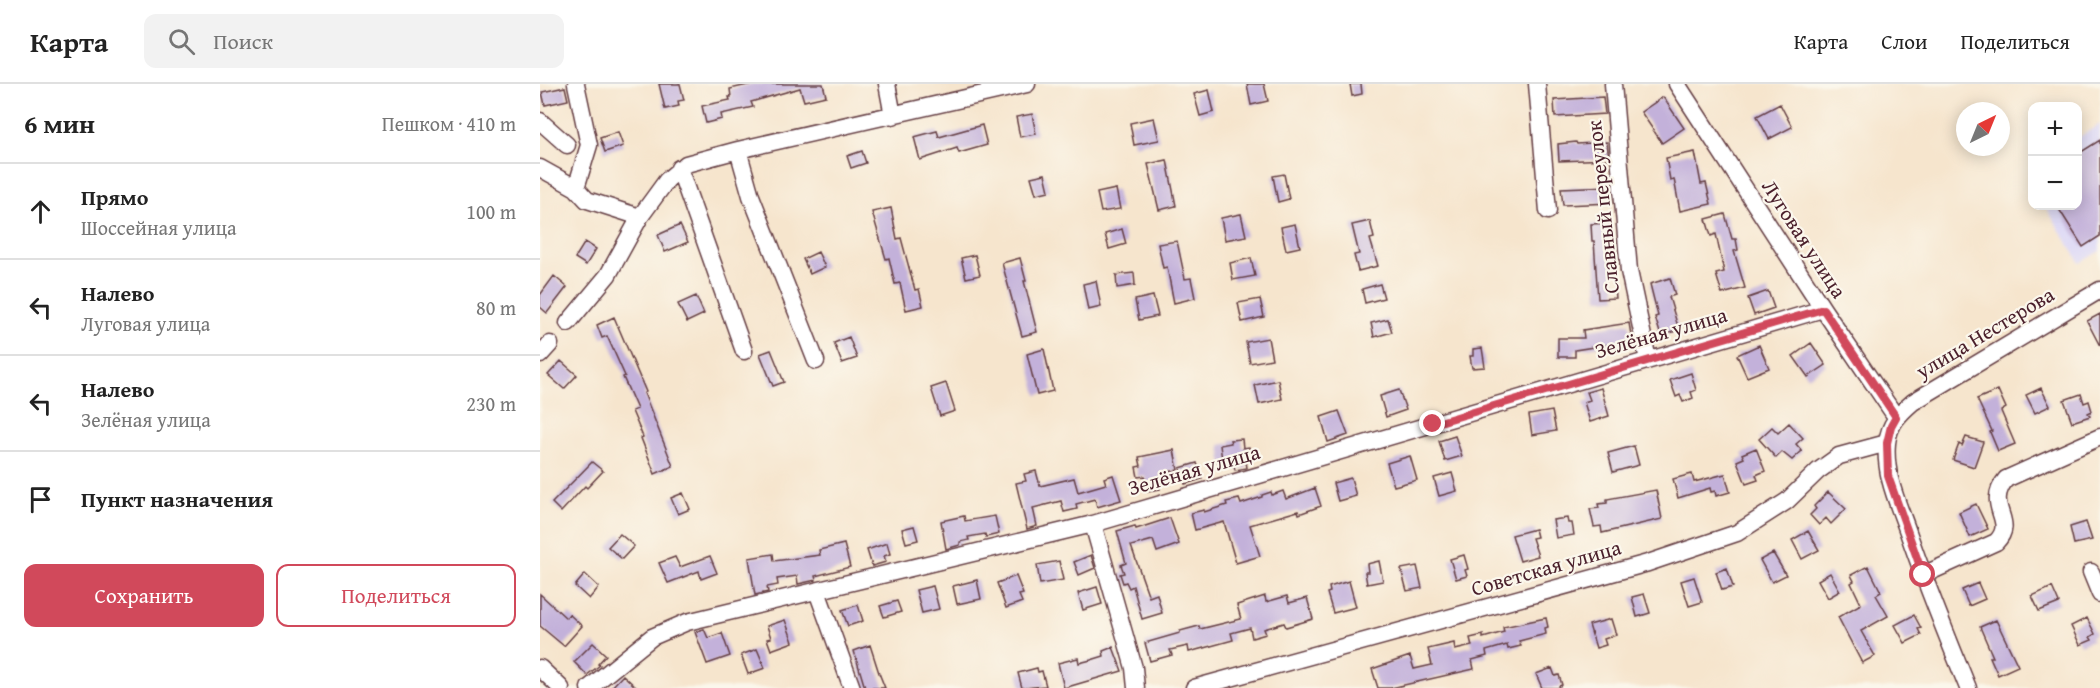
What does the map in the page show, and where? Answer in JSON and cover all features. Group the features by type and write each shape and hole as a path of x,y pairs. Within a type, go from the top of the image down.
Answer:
{"street":[{"path":"576,84 589,145 576,188"},
{"path":"887,84 893,116"},
{"path":"568,323 608,275 640,217 667,180 686,164 738,150 893,116 994,88 1027,84"},
{"path":"1537,84 1548,211"},
{"name":"Славный переулок","path":"1613,84 1629,271 1648,360"},
{"name":"Луговая улица","path":"1677,84 1896,417"},
{"path":"540,121 567,145"},
{"path":"738,150 751,196 816,361"},
{"path":"540,168 576,188 587,200 640,217"},
{"path":"679,168 744,351"},
{"name":"улица Нестерова","path":"1896,417 1913,402 2100,290"},
{"name":"Зелёная улица","path":"589,688 652,637 687,622 1093,524 1823,309"},
{"path":"1896,417 1887,443 1888,476 1923,575 1968,688"},
{"path":"1923,575 1996,542 2003,535 2004,529 1996,496 2006,479 2100,437"},
{"name":"Советская улица","path":"1194,688 1245,681 1648,563 1737,533 1788,501 1818,471 1839,456 1887,443"},
{"path":"1093,524 1134,668 1136,688"},
{"path":"2091,572 2100,594"},
{"path":"817,591 852,688"},
{"path":"540,668 561,688"}],"shaded area":[{"path":"2100,124 2100,251 2080,263 2047,210 2082,210 2082,135"}],"building":[{"path":"659,84 680,84 684,100 678,101 679,106 665,109"},
{"path":"752,84 823,84 826,96 804,101 800,88 751,102 753,107 721,114 722,119 706,123 702,106 730,100 730,89"},
{"path":"1247,84 1264,84 1268,101 1251,105"},
{"path":"1350,84 1361,84 1362,94 1352,96"},
{"path":"565,87 568,100 545,105 542,92"},
{"path":"1209,90 1214,112 1200,116 1194,94"},
{"path":"1603,97 1605,114 1555,117 1554,100"},
{"path":"1663,97 1684,128 1662,143 1641,112"},
{"path":"1780,104 1792,127 1769,139 1757,116"},
{"path":"1032,114 1036,134 1020,137 1016,117"},
{"path":"1154,118 1159,140 1134,145 1130,123"},
{"path":"982,125 987,145 959,153 957,148 920,160 914,137 937,131 939,137"},
{"path":"618,132 623,146 605,152 600,138"},
{"path":"2100,140 2100,236 2083,247 2060,210 2082,210 2082,151"},
{"path":"1576,142 1577,144 1607,142 1609,159 1559,161 1558,144"},
{"path":"862,151 866,163 851,168 847,156"},
{"path":"1695,152 1701,184 1706,183 1711,204 1680,211 1674,179 1670,180 1666,158"},
{"path":"1167,160 1176,206 1159,210 1148,164"},
{"path":"1045,174 1049,191 1036,194 1031,177"},
{"path":"1284,174 1289,199 1278,202 1273,176"},
{"path":"1611,186 1612,203 1563,205 1561,188"},
{"path":"1116,189 1120,209 1101,212 1097,193"},
{"path":"891,208 897,239 901,238 915,290 919,289 923,306 906,310 900,283 895,284 889,258 886,259 872,212"},
{"path":"1241,214 1246,236 1225,240 1221,218"},
{"path":"1725,214 1732,239 1736,239 1738,250 1734,251 1745,288 1722,294 1716,274 1724,272 1716,234 1711,236 1706,219"},
{"path":"1370,221 1374,238 1370,239 1378,266 1358,271 1354,255 1359,254 1352,225"},
{"path":"1609,223 1616,298 1598,299 1591,224"},
{"path":"1295,224 1300,247 1286,250 1281,227"},
{"path":"680,225 688,242 665,252 658,235"},
{"path":"1122,229 1126,244 1109,249 1105,234"},
{"path":"1177,241 1185,279 1191,278 1195,298 1174,303 1167,267 1163,268 1158,244"},
{"path":"585,242 596,249 586,265 575,258"},
{"path":"818,252 825,267 810,274 803,259"},
{"path":"975,255 980,275 966,278 961,258"},
{"path":"1020,258 1037,332 1022,336 1002,263"},
{"path":"1251,258 1255,276 1233,280 1230,263"},
{"path":"1134,273 1135,285 1117,288 1116,275"},
{"path":"554,276 567,287 547,313 540,307 540,295"},
{"path":"1670,278 1675,295 1669,297 1679,330 1661,336 1655,317 1658,316 1650,284"},
{"path":"1096,281 1101,307 1088,310 1083,284"},
{"path":"1380,284 1384,298 1365,303 1362,289"},
{"path":"1768,291 1774,308 1754,315 1748,298"},
{"path":"696,296 704,314 687,322 678,304"},
{"path":"1153,296 1158,316 1139,320 1135,300"},
{"path":"1260,299 1264,317 1242,322 1238,303"},
{"path":"2100,314 2100,346 2087,321"},
{"path":"614,317 646,392 644,393 673,466 655,474 632,411 637,409 623,377 625,376 607,336 602,338 597,325"},
{"path":"1388,319 1392,332 1374,337 1371,323"},
{"path":"1629,323 1632,341 1575,350 1575,357 1558,357 1558,338 1584,338 1583,330"},
{"path":"849,337 857,358 842,363 834,343"},
{"path":"1268,338 1272,359 1250,363 1246,342"},
{"path":"1811,343 1826,365 1808,377 1793,356"},
{"path":"1759,345 1769,368 1747,377 1737,355"},
{"path":"1482,348 1485,367 1472,368 1470,356 1473,356 1473,349"},
{"path":"1044,349 1053,391 1037,395 1027,354"},
{"path":"771,350 784,382 773,386 760,354"},
{"path":"561,361 577,375 564,389 548,375"},
{"path":"1691,373 1696,390 1691,392 1693,398 1683,402 1680,395 1676,397 1670,380"},
{"path":"1278,380 1282,399 1259,404 1255,385"},
{"path":"946,383 955,411 940,416 931,388"},
{"path":"1601,388 1609,416 1590,422 1584,402 1590,400 1587,392"},
{"path":"2041,388 2050,406 2035,413 2026,395"},
{"path":"1399,390 1406,410 1386,417 1380,396"},
{"path":"1998,390 2006,408 2001,411 2015,444 1998,451 1990,432 1992,431 1977,399"},
{"path":"2081,394 2084,403 2089,401 2092,411 2088,413 2090,416 2072,422 2064,400"},
{"path":"1339,411 1348,435 1328,442 1321,417"},
{"path":"1552,411 1556,431 1532,435 1529,415"},
{"path":"1789,423 1803,438 1796,444 1802,451 1792,460 1782,452 1776,458 1759,439 1772,427 1778,433"},
{"path":"1455,436 1462,456 1445,461 1439,441"},
{"path":"1966,437 1983,442 1974,467 1953,460 1959,444 1962,446"},
{"path":"1242,439 1243,448 1249,447 1251,460 1246,461 1247,468 1235,470 1234,466 1223,467 1220,445 1231,443 1230,440"},
{"path":"1634,446 1639,465 1613,472 1608,453"},
{"path":"1756,448 1765,471 1756,475 1758,480 1746,484 1737,461 1744,458 1742,454"},
{"path":"1174,450 1178,470 1161,473 1163,481 1159,481 1160,489 1147,491 1145,476 1138,477 1136,467 1141,466 1139,457"},
{"path":"1410,456 1417,480 1394,486 1387,463"},
{"path":"592,462 603,471 587,488 585,486 561,512 552,503"},
{"path":"1197,463 1202,479 1185,484 1180,468"},
{"path":"1036,471 1040,486 1074,478 1078,492 1106,484 1104,478 1113,475 1121,500 1097,507 1095,499 1076,504 1077,509 1064,512 1061,501 1033,508 1037,526 1027,529 1016,483 1026,481 1024,474"},
{"path":"1452,473 1457,491 1439,496 1434,478"},
{"path":"1692,474 1694,482 1725,474 1730,492 1716,496 1715,491 1711,492 1710,488 1678,498 1673,479"},
{"path":"1351,478 1356,496 1338,501 1333,483"},
{"path":"1315,488 1321,506 1299,514 1298,511 1250,525 1260,556 1236,563 1224,522 1195,530 1191,513 1204,510 1204,512 1239,499 1241,504 1271,492 1272,495 1283,491 1286,499"},
{"path":"1656,490 1662,519 1602,533 1601,526 1594,527 1590,509 1599,508 1598,504 1607,503 1607,499"},
{"path":"1828,492 1846,509 1831,524 1826,518 1819,525 1810,515 1816,509 1814,506"},
{"path":"683,493 690,509 678,514 671,498"},
{"path":"1976,504 1988,529 1970,537 1959,512"},
{"path":"964,516 965,521 995,516 999,534 968,537 969,540 960,542 960,545 946,549 941,521"},
{"path":"1170,518 1179,544 1157,552 1153,540 1131,546 1149,597 1157,594 1162,613 1142,619 1133,586 1129,588 1126,582 1123,583 1120,574 1124,573 1121,565 1126,563 1117,531 1135,526 1136,529"},
{"path":"1567,518 1568,523 1572,523 1574,535 1556,538 1553,520"},
{"path":"2086,522 2092,540 2074,544 2070,527"},
{"path":"914,526 918,540 906,543 902,529"},
{"path":"1535,529 1537,537 1532,538 1538,556 1520,561 1512,535"},
{"path":"1808,531 1819,550 1802,559 1792,540"},
{"path":"620,534 634,546 622,559 608,547"},
{"path":"887,543 890,554 884,556 886,562 872,566 867,550"},
{"path":"844,544 850,567 815,576 816,580 798,584 797,576 777,579 778,585 767,587 768,592 755,595 749,558 773,554 774,561 820,555 819,550"},
{"path":"1773,553 1786,575 1772,582 1760,560"},
{"path":"1091,555 1095,568 1079,575 1074,562"},
{"path":"1464,555 1468,569 1465,570 1467,576 1456,579 1450,559"},
{"path":"710,556 717,573 701,579 699,571 668,583 659,563 675,557 680,567"},
{"path":"1059,561 1063,580 1040,584 1037,565"},
{"path":"1379,561 1383,581 1367,584 1365,572 1368,572 1367,564"},
{"path":"1417,566 1422,588 1407,591 1401,569"},
{"path":"1868,566 1881,592 1876,595 1888,616 1861,631 1875,656 1862,663 1838,617 1861,604 1851,583 1854,581 1851,575"},
{"path":"1727,568 1733,587 1722,590 1716,572"},
{"path":"1830,573 1840,591 1828,598 1818,580"},
{"path":"585,574 599,587 589,599 575,586"},
{"path":"1016,576 1023,594 1019,595 1022,602 1006,608 997,583"},
{"path":"1694,577 1702,602 1689,606 1681,581"},
{"path":"977,580 981,599 957,604 953,586"},
{"path":"1349,581 1356,607 1333,613 1327,593 1330,592 1329,587"},
{"path":"1978,583 1985,599 1969,606 1962,590"},
{"path":"933,586 939,609 922,613 916,590"},
{"path":"1097,587 1102,604 1083,610 1078,593"},
{"path":"2052,587 2059,603 2039,611 2032,596"},
{"path":"540,594 566,618 569,614 582,626 564,646 540,626"},
{"path":"1644,594 1650,613 1637,617 1632,597"},
{"path":"1265,596 1266,602 1287,596 1289,603 1307,598 1313,619 1286,627 1284,623 1264,629 1266,634 1252,638 1250,628 1231,633 1233,640 1189,652 1188,646 1170,650 1172,655 1150,661 1145,643 1199,626 1200,629 1241,619 1237,605"},
{"path":"897,601 901,612 884,617 880,606"},
{"path":"858,605 863,621 848,626 842,610"},
{"path":"1914,615 1921,628 1918,629 1921,635 1905,643 1895,625"},
{"path":"1546,618 1548,627 1545,628 1546,634 1519,641 1521,646 1508,649 1507,645 1486,651 1487,656 1472,660 1474,669 1391,688 1378,688 1372,669 1410,656 1414,669 1432,665 1428,649 1454,643 1455,650 1472,646 1470,638 1483,635 1483,638 1504,632 1503,627"},
{"path":"2087,618 2095,634 2090,637 2092,640 2080,645 2071,626"},
{"path":"1611,619 1616,635 1604,639 1606,645 1596,648 1589,625"},
{"path":"785,620 793,642 771,650 767,639 771,638 767,626"},
{"path":"1996,620 2018,666 1998,675 1980,627"},
{"path":"704,629 708,638 722,633 730,656 707,664 695,632"},
{"path":"593,643 606,655 598,664 600,665 587,675 574,662"},
{"path":"870,645 885,688 865,688 854,651"},
{"path":"1113,647 1122,671 1064,688 1058,663 1078,658 1079,663 1091,660 1104,656 1103,651"},
{"path":"757,649 765,668 748,674 741,655"},
{"path":"1037,668 1038,672 1042,671 1046,686 1022,688 1018,673"},
{"path":"1552,668 1555,676 1559,675 1562,685 1559,686 1560,688 1542,688 1536,674"},
{"path":"623,675 637,688 611,688"}],"route":[{"path":"1433,424 1823,309 1896,417 1887,443 1888,476 1923,575"}]}
